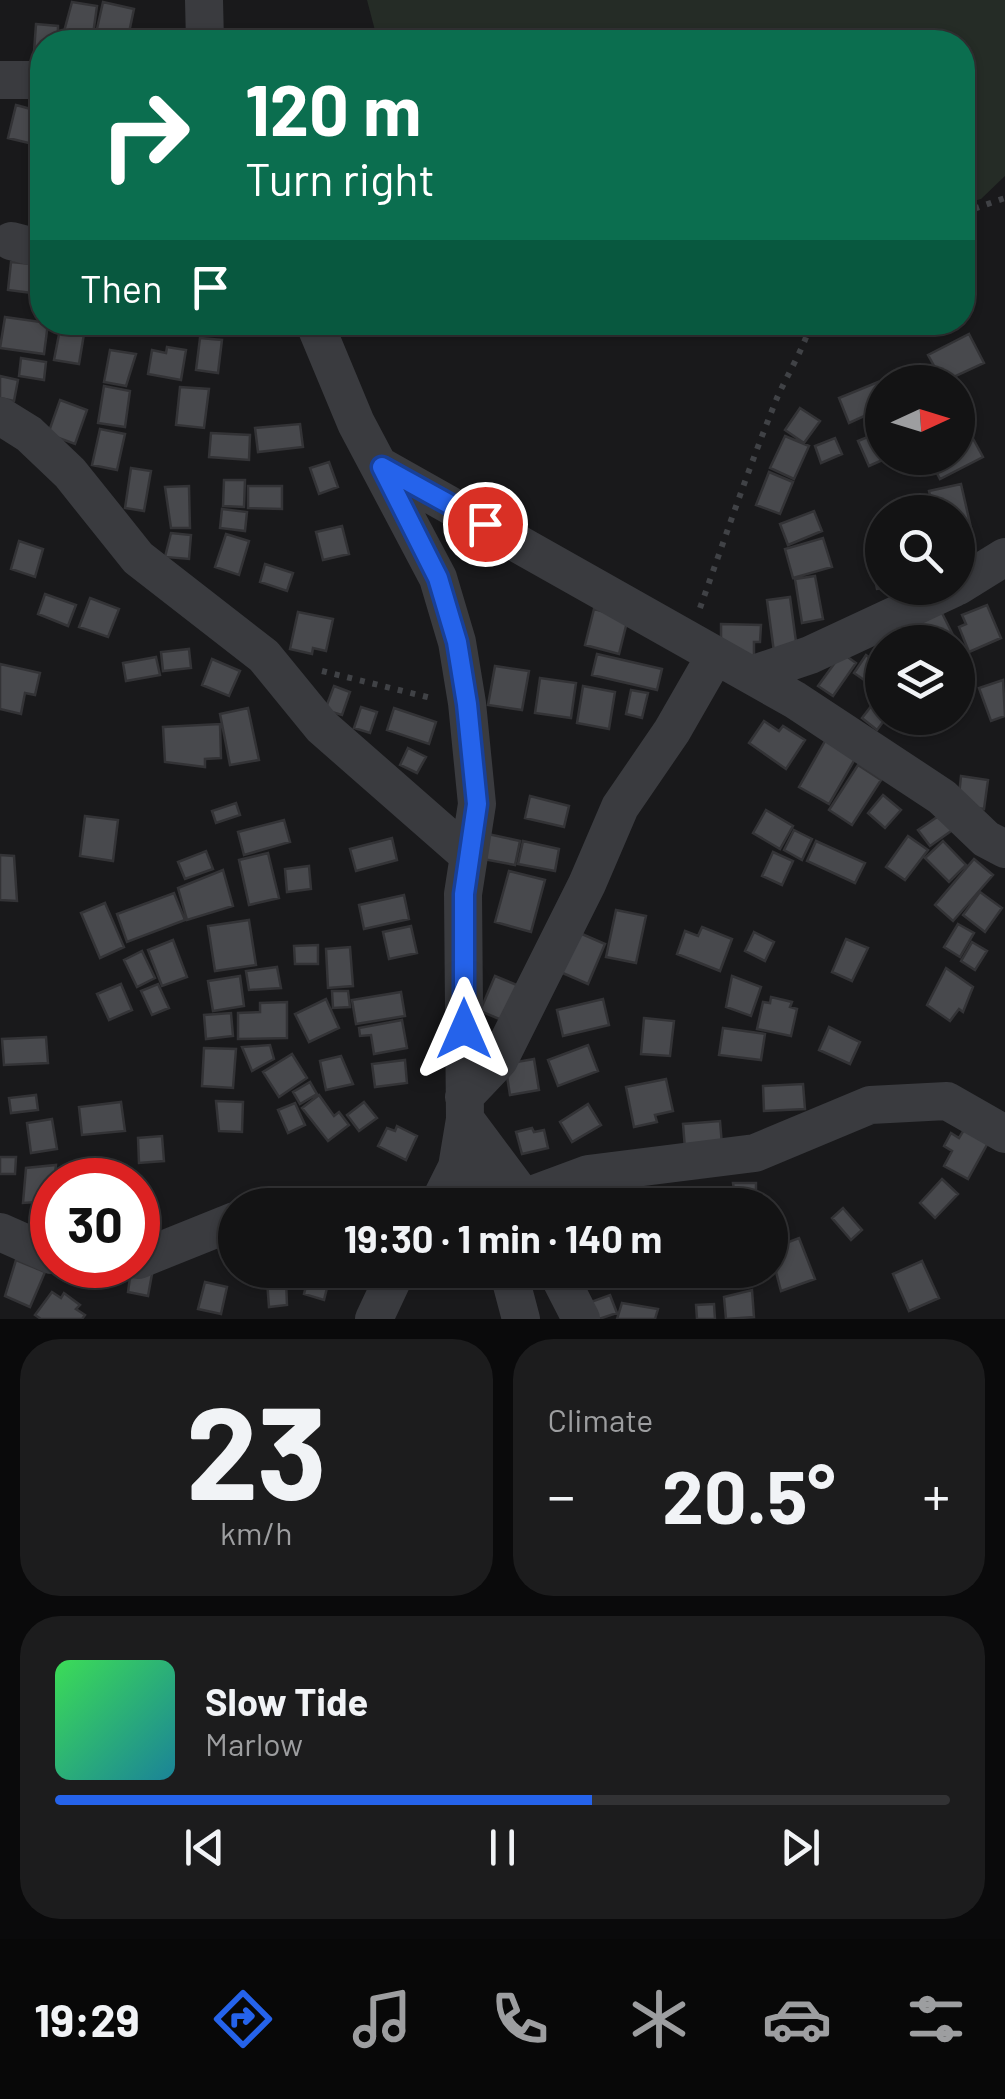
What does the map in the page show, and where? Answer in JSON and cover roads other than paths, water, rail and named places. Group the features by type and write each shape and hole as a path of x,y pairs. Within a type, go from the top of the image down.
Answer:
{"street":[{"path":"204,0 205,30"},
{"path":"0,80 30,80"},
{"path":"319,335 341,392 438,578 457,642 467,704 477,804 464,894 465,1108 457,1167 446,1188"},
{"path":"0,416 29,434 70,473 138,558 264,656 322,727 468,855"},
{"path":"382,467 702,646 875,750 942,797 986,839 1005,849"},
{"path":"975,575 1005,557"},
{"path":"751,676 810,654 917,605"},
{"path":"465,1108 500,1060 587,884 620,807 672,731 702,646"},
{"path":"552,1188 588,1174 755,1153 870,1105 948,1101 1005,1134"},
{"path":"465,1108 508,1188"},
{"path":"160,1251 218,1228"},
{"path":"0,1232 30,1245"},
{"path":"374,1319 389,1288"},
{"path":"513,1288 521,1319"},
{"path":"565,1288 580,1319"}]}
